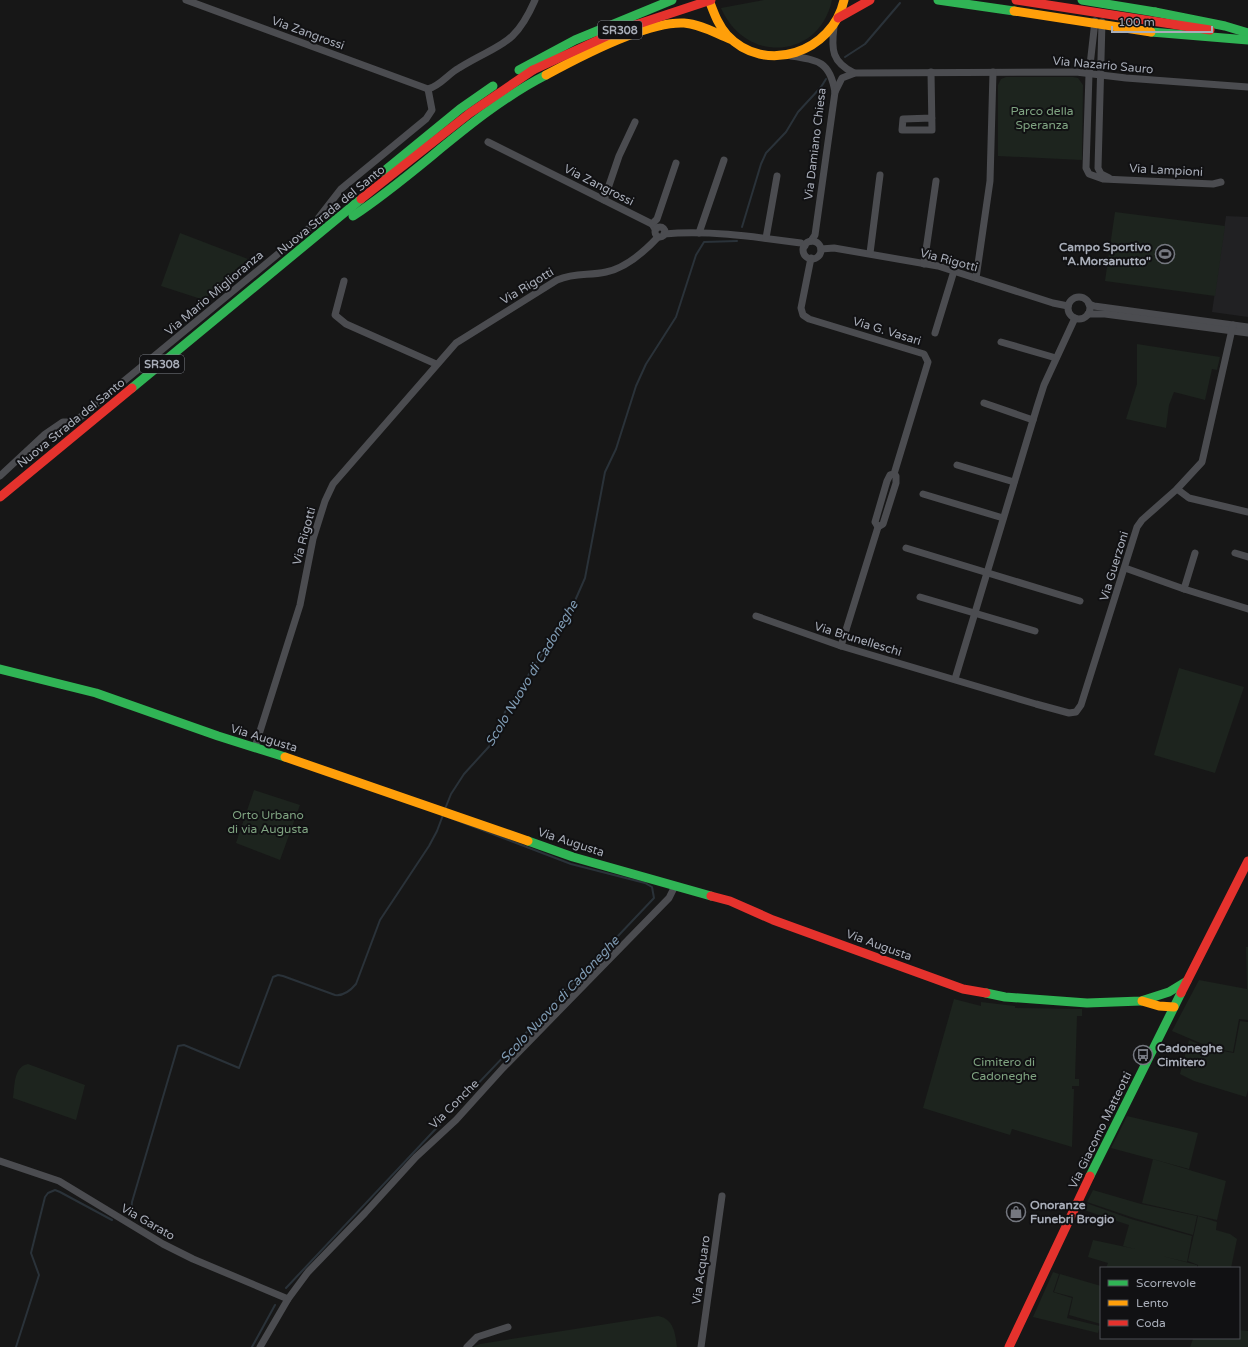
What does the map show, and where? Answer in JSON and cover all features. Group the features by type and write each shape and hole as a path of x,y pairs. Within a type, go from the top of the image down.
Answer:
{"main road":[{"path":"324,232 348,201 467,104 549,51 605,26 672,0"},
{"path":"710,0 712,11 719,26 730,38 741,48 758,55 772,57 788,56 803,51 813,45 836,22 870,0"},
{"name":"Nuova Strada del Santo","path":"0,497 470,113 533,70 607,34 674,10 710,0"},
{"path":"836,22 844,0"},
{"path":"938,0 1151,32 1248,40"},
{"path":"1016,0 1210,30 1248,33"},
{"path":"1082,0 1156,12 1225,26 1248,33"},
{"path":"324,232 354,216 384,194 473,121 521,88 564,65 639,32 663,25 684,23 699,25 730,38"},
{"path":"1210,30 1248,40"},
{"name":"Via Augusta","path":"0,669 96,693 218,736 443,810 573,856 730,901 773,920 904,966 963,989 1005,997 1071,1002 1141,1000 1161,995 1187,981"},
{"name":"Via Giacomo Matteotti","path":"1009,1347 1166,1021 1248,861"},
{"path":"1161,995 1174,1007"},
{"name":"Via Augusta","path":"1141,1000 1159,1006 1174,1007"},
{"path":"1159,1006 1166,1021"}],"street":[{"name":"Via Zangrossi","path":"186,0 425,89"},
{"path":"425,89 434,88 457,69 509,41 522,26 535,0"},
{"path":"1099,3 1103,27 1098,168 1101,174 1109,178"},
{"name":"Via Lampioni","path":"1099,3 1093,26 1089,74 1086,168 1088,174 1096,178 1213,184 1222,182"},
{"path":"836,22 832,48 835,58 844,68 854,73"},
{"name":"Via Damiano Chiesa","path":"788,56 809,58 821,63 828,69 832,77 835,92 815,235 812,241"},
{"path":"931,72 932,118"},
{"path":"976,278 990,181 993,72"},
{"name":"Via Nazario Sauro","path":"854,73 1076,72 1101,76 1248,87"},
{"path":"835,92 842,78 854,73"},
{"name":"Via Mario Miglioranza","path":"0,476 36,441 63,422 70,422 78,419 313,225 337,192 426,119 432,110 425,89"},
{"path":"604,200 619,156 635,122"},
{"name":"Via Zangrossi","path":"488,142 654,226"},
{"path":"699,233 724,160"},
{"path":"676,163 656,219 654,233 661,235 699,233 766,238 801,243 804,246"},
{"path":"870,253 880,175"},
{"path":"766,238 777,176"},
{"path":"924,264 936,181"},
{"name":"Via Rigotti","path":"255,747 300,605 313,539 325,501 333,484 436,364 456,343 557,280 575,274 606,272 615,269 633,258 661,235"},
{"path":"812,241 819,244 821,249 819,255 810,258 804,254 804,246 812,241"},
{"name":"Via Rigotti","path":"821,249 834,248 870,253 924,264 954,271 1048,302 1068,306"},
{"name":"Via G. Vasari","path":"810,258 801,308 805,317 924,354 927,358 928,365 894,474 896,476 896,483 883,524 878,527 841,646"},
{"path":"935,333 954,271"},
{"path":"344,282 335,315 338,319 346,324 436,364"},
{"path":"1248,327 1233,328 1105,314 1088,314 1082,319 1075,318 1070,315 1068,306 1071,300 1080,297 1085,299 1089,304 1100,307 1233,328 1248,333"},
{"path":"1088,314 1089,304"},
{"path":"955,679 1044,385 1075,318"},
{"name":"Via Guerzoni","path":"955,679 1043,706 1069,713 1076,712 1081,705 1137,527 1142,520 1177,489 1202,462 1233,328"},
{"path":"1001,342 1056,358"},
{"path":"984,403 1033,420"},
{"path":"957,465 1014,482"},
{"path":"1177,489 1189,498 1248,512"},
{"path":"923,494 1003,518"},
{"path":"906,548 1080,601"},
{"path":"1184,589 1195,553"},
{"path":"1234,553 1248,557"},
{"path":"1125,568 1184,589 1248,608"},
{"path":"920,598 1035,632"},
{"name":"Via Brunelleschi","path":"756,616 841,646 955,679"},
{"name":"Via Conche","path":"260,1347 288,1299 308,1272 365,1213 416,1156 456,1120 503,1068 669,898 675,886"},
{"name":"Via Garato","path":"0,1161 59,1181 163,1244 193,1259 288,1299"},
{"name":"Via Acquaro","path":"701,1347 722,1196"},
{"path":"467,1347 477,1337 508,1327"}],"shaded area":[{"path":"1226,216 1248,217 1248,317 1212,312"}],"green space":[{"path":"764,0 832,0 824,20 813,34 797,44 781,48 763,46 747,39 732,26 721,8"},
{"name":"Parco della Speranza","path":"1006,77 1078,78 1083,85 1082,160 998,156 998,85 1001,79"},
{"name":"Campo Sportivo \"A.Morsanutto\"","path":"1115,212 1225,226 1215,296 1105,281"},
{"path":"180,233 248,259 204,300 161,286"},
{"path":"1137,344 1220,357 1217,370 1212,369 1205,400 1174,392 1169,405 1166,428 1126,419 1137,384"},
{"path":"1179,668 1244,687 1215,773 1154,755"},
{"name":"Orto Urbano di via Augusta","path":"254,790 300,805 280,860 236,843"},
{"path":"1246,947 1248,947 1248,1020 1239,1019 1233,1052 1212,1048 1172,1031 1199,980 1247,989"},
{"name":"Cimitero di Cadoneghe","path":"954,999 981,1006 981,1002 1015,1006 1015,1008 1082,1009 1082,1016 1077,1016 1075,1079 1079,1079 1079,1086 1072,1086 1072,1089 1074,1089 1072,1147 1012,1129 1010,1135 923,1108"},
{"path":"1240,1021 1248,1022 1248,1090 1246,1097 1194,1081 1180,1074 1189,1040 1211,1049 1234,1053"},
{"path":"28,1064 85,1085 76,1120 13,1098 17,1073 23,1066"},
{"path":"1127,1116 1198,1133 1189,1169 1111,1148"},
{"path":"1153,1159 1226,1181 1217,1220 1142,1203"},
{"path":"1093,1190 1141,1204 1197,1216 1193,1235 1134,1218 1087,1202"},
{"path":"1086,1203 1131,1219 1192,1236 1187,1262 1162,1256 1197,1265 1197,1267 1106,1267 1108,1263 1088,1257 1093,1240 1135,1249 1123,1246 1129,1225 1084,1210"},
{"path":"1198,1216 1217,1222 1216,1230 1230,1234 1237,1239 1231,1267 1198,1267 1198,1265 1188,1261"},
{"path":"1053,1272 1059,1274 1053,1292 1072,1298 1067,1318 1100,1326 1098,1333 1033,1317"},
{"path":"1060,1274 1100,1286 1100,1324 1069,1315 1073,1297 1054,1292"},
{"path":"658,1316 671,1323 677,1347 473,1347 480,1344"},
{"path":"1240,1330 1248,1331 1248,1347 1190,1347 1193,1339 1240,1339"}],"waterway":[{"name":"Scolo Nuovo di Cadoneghe","path":"845,57 865,44 900,3"},
{"name":"Scolo Nuovo di Cadoneghe","path":"742,227 761,164 766,153 786,132 798,112 821,87 826,79"},
{"name":"Scolo Nuovo di Cadoneghe","path":"445,809 451,794 464,774 495,740 505,712 574,603 585,578 605,472 616,449 636,386 646,364 676,317 696,255 704,242 737,241"},
{"path":"131,1213 132,1202 178,1046 184,1045 239,1068 273,977 278,975 283,976 335,995 344,994 352,988 356,984 380,920 429,846 443,815"},
{"name":"Scolo Nuovo di Cadoneghe","path":"448,817 571,864 645,883 652,887 654,898 452,1111"},
{"name":"Scolo Nuovo di Cadoneghe","path":"286,1288 445,1119"},
{"path":"16,1347 39,1275 31,1253 45,1197 48,1193 55,1190 60,1192 112,1220"},
{"name":"Scolo Nuovo di Cadoneghe","path":"252,1347 275,1305"}],"traffic: fast":[{"path":"519,70 575,40 672,0"},
{"path":"938,0 1014,11"},
{"path":"1082,0 1155,12"},
{"path":"1155,12 1225,26 1248,33"},
{"path":"1151,32 1248,40"},
{"path":"353,216 378,199 495,106 546,75"},
{"path":"383,172 460,109 493,86"},
{"path":"132,388 361,199"},
{"path":"0,669 96,693 218,736 285,757"},
{"path":"528,841 573,857 711,896"},
{"path":"986,993 1005,997 1087,1003 1141,1001 1169,992 1187,981"},
{"path":"1090,1176 1181,993"}],"traffic: slow":[{"path":"709,0 719,23 727,35 742,47 760,54 778,56 796,52 812,45 826,33 837,18 844,0"},
{"path":"1014,11 1151,32"},
{"path":"546,75 594,50 633,34 669,24 684,23 696,25 730,39"},
{"path":"285,757 528,841"},
{"path":"1142,1001 1159,1006 1174,1007"}],"traffic: jam":[{"path":"533,70 620,30 711,0"},
{"path":"838,18 870,0"},
{"path":"1016,0 1210,30"},
{"path":"361,199 470,113 533,70"},
{"path":"0,497 132,388"},
{"path":"1181,993 1248,861"},
{"path":"711,896 730,901 773,920 963,989 986,993"},
{"path":"1009,1347 1090,1176"}],"place":[{"name":"Campo Sportivo \"A.Morsanutto\"","path":"1165,254"},
{"name":"Cadoneghe Cimitero","path":"1143,1055"},
{"name":"Onoranze Funebri Brogio","path":"1016,1212"}]}
